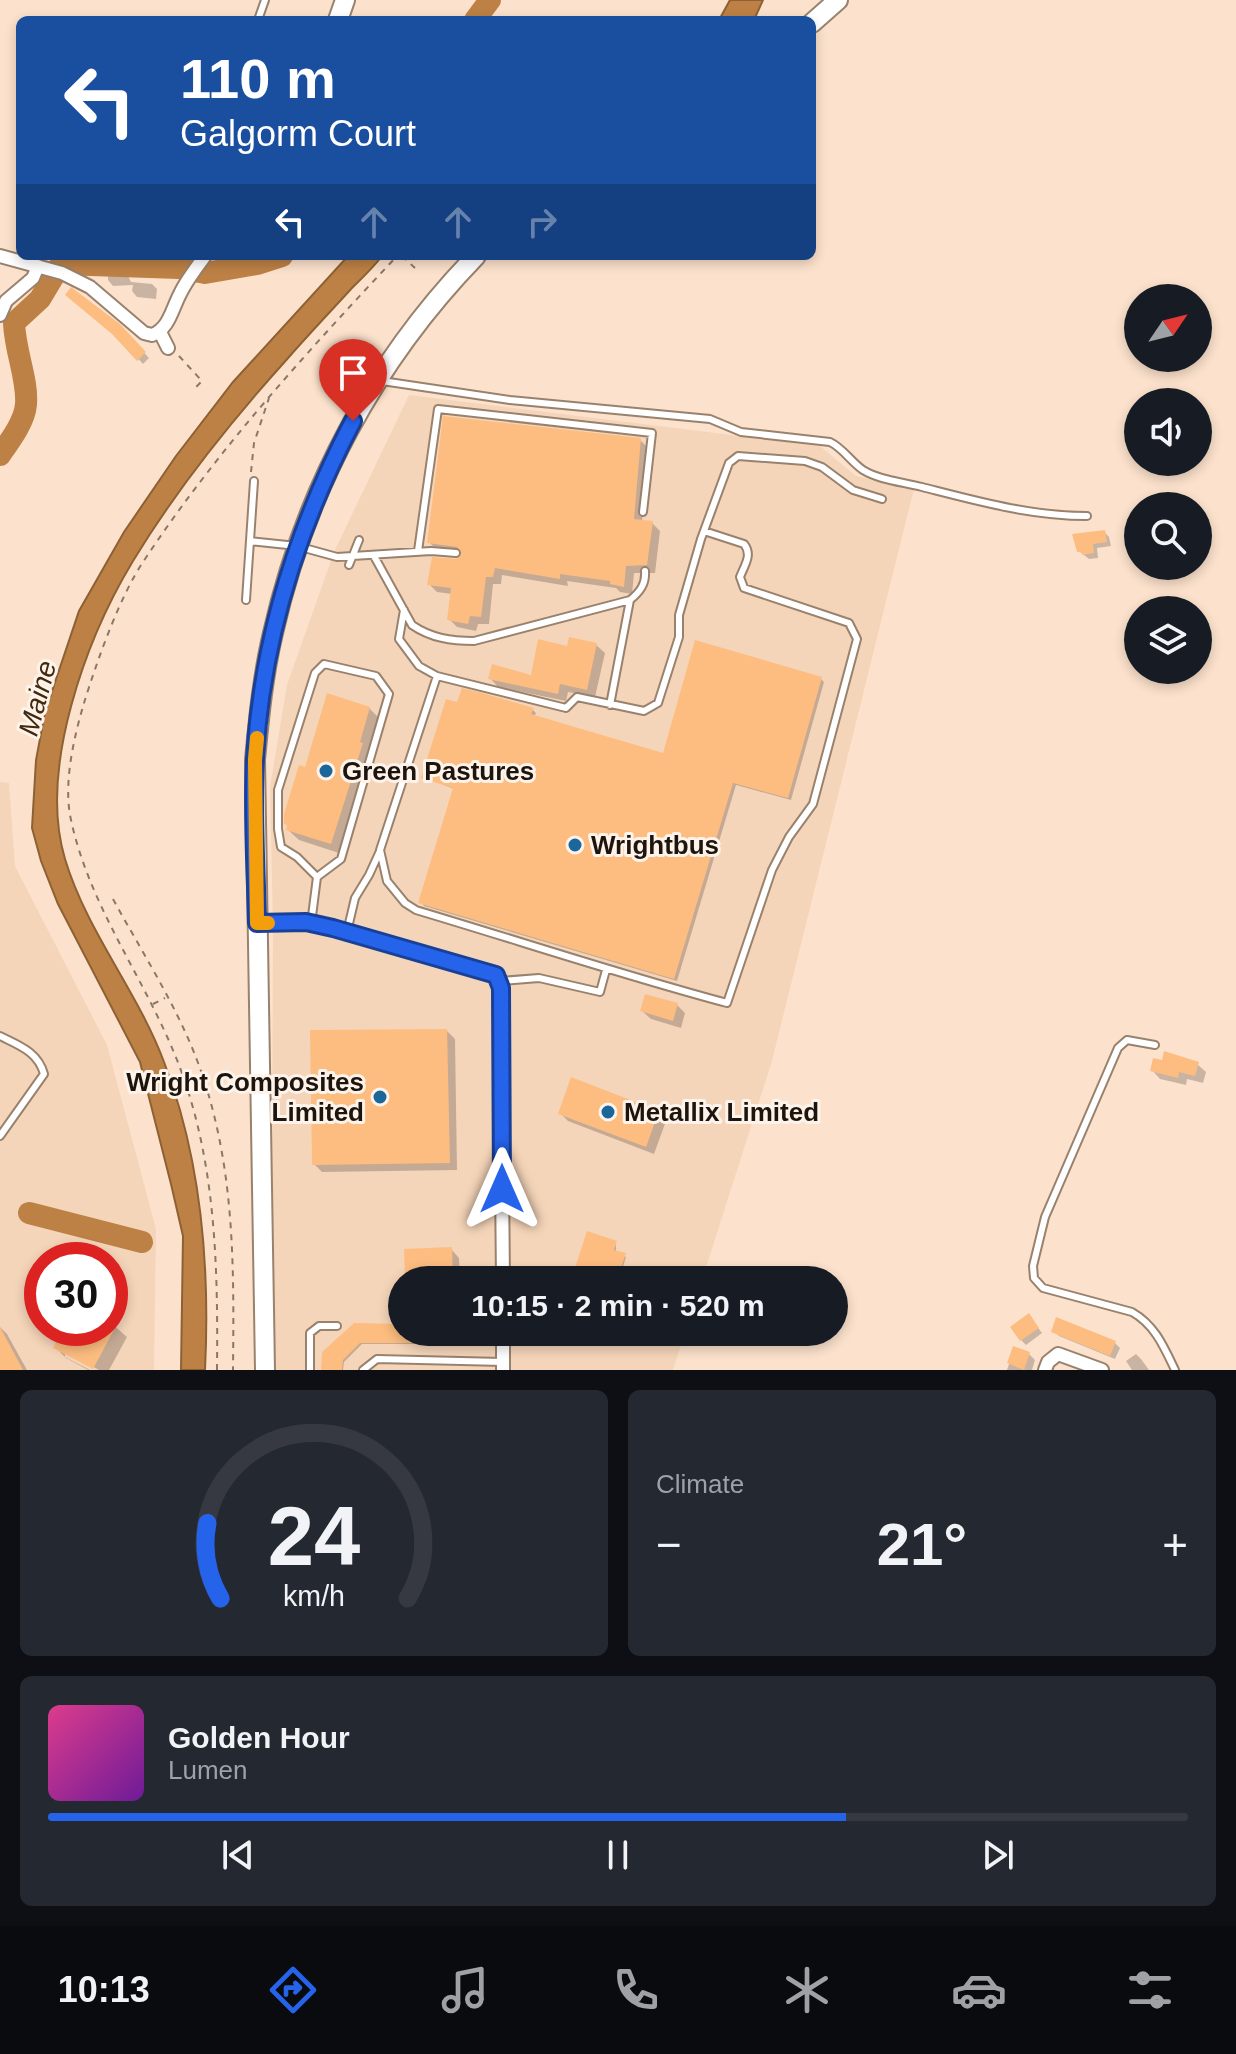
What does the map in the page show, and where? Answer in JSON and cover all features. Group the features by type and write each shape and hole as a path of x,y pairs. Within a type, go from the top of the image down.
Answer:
{"street":[{"path":"816,19 838,0"},
{"path":"0,256 51,270 90,287 144,333 152,335 160,332 201,261"},
{"path":"265,1370 255,760 273,633 297,546 324,476 378,380 467,260"},
{"path":"0,315 6,301 33,278 51,270"},
{"path":"160,332 168,348"},
{"path":"257,923 311,924 347,932 492,973 500,981 503,1266"},
{"path":"1045,1370 1048,1362 1058,1354 1102,1370"}],"lane":[{"path":"378,380 510,400 710,419 741,432 830,442 862,469 880,477 981,503 1054,516 1087,516"},
{"path":"418,551 438,409 652,433 643,512"},
{"path":"404,610 399,639 419,666 437,676 566,708 577,697 644,711 658,703 679,637 679,615 704,531 729,463 738,456 805,461 822,467 853,490 882,499"},
{"path":"246,600 254,481"},
{"path":"380,850 387,881 405,903 416,910 606,970 727,1003 772,870 789,837 813,804 857,639 849,623 744,588 740,577 749,556 748,549 744,544 704,531"},
{"path":"349,565 359,540"},
{"path":"250,541 297,546 337,557 418,551 456,553"},
{"path":"374,556 412,625 422,632 454,641 474,641 630,600 640,593 646,579 645,571"},
{"path":"610,705 630,600"},
{"path":"311,924 317,877 341,859 389,694 376,676 324,664 315,673 278,790 281,847 297,857 317,877"},
{"path":"347,932 355,898 380,850 437,676"},
{"path":"500,981 539,978 600,992 606,970"},
{"path":"0,1036 32,1052 41,1062 44,1074 0,1136"},
{"path":"1155,1045 1127,1040 1118,1048 1045,1217 1033,1266 1034,1278 1043,1288 1132,1312 1144,1319 1160,1340 1175,1370"},
{"path":"310,1370 310,1333 319,1326 337,1326"},
{"path":"363,1370 377,1359 465,1361 503,1366"},
{"path":"409,1370 410,1360"},
{"path":"465,1361 465,1370"}],"path":[{"path":"217,1370 213,1211 204,1155 176,1057 90,883 80,854 70,811 74,745 93,673 144,560 250,417 396,260"},
{"path":"405,260 415,268"},
{"path":"168,348 202,381 195,388"},
{"path":"254,481 251,455 270,395"},
{"path":"113,899 179,1018 202,1073 218,1132 228,1192 234,1289 233,1370"},
{"path":"152,1005 167,997"}],"shaded area":[{"path":"730,0 763,0 756,16 721,16"},
{"path":"344,260 379,260 247,405 186,482 150,534 115,593 99,628 71,706 62,746 58,824 65,859 86,912 141,1011 164,1062 177,1099 195,1175 206,1292 205,1370 181,1370 183,1236 140,1062 58,904 32,828 36,760 45,712 79,611 124,532 176,456 233,382"},
{"path":"409,395 820,446 856,476 914,489 772,1061 706,1266 388,1266 388,1346 681,1346 673,1370 271,1370 273,927 270,787 287,685 334,552"},
{"path":"0,782 9,783 15,866 107,1045 156,1229 154,1370 0,1370"}],"building":[{"path":"71,287 120,324 146,352 137,361 112,334 65,295"},
{"path":"443,416 641,438 634,519 653,521 647,565 626,566 624,587 610,584 610,581 560,574 560,579 495,568 493,577 486,577 481,617 470,616 468,624 447,620 451,588 427,585 432,557 456,559 462,554 457,547 427,543"},
{"path":"1105,530 1107,542 1093,544 1094,553 1082,555 1082,552 1077,552 1072,534"},
{"path":"569,637 597,643 587,690 560,684 558,694 488,679 492,664 531,675 538,639 567,646"},
{"name":"Wrightbus","path":"695,640 822,677 788,798 733,783 674,979 418,903 453,788 421,778 446,699 457,702 462,688 534,708 531,714 663,753"},
{"name":"Green Pastures","path":"327,693 370,707 360,742 363,743 331,844 286,830 287,825 284,824 284,814 299,765 305,767"},
{"path":"645,994 678,1003 673,1021 640,1011"},
{"name":"Wright Composites Limited","path":"447,1029 450,1163 312,1165 310,1030"},
{"path":"1164,1051 1199,1062 1195,1076 1179,1072 1178,1078 1150,1071 1153,1058 1162,1060"},
{"name":"Metallix Limited","path":"571,1077 659,1111 646,1147 558,1114"},
{"path":"587,1231 617,1241 614,1250 626,1253 622,1266 576,1266"},
{"path":"452,1247 453,1266 405,1266 404,1249"},
{"path":"1029,1313 1039,1328 1020,1341 1010,1327"},
{"path":"1056,1317 1116,1341 1110,1356 1051,1332"},
{"path":"354,1323 388,1324 388,1343 360,1343 343,1360 342,1370 321,1370 322,1352"},
{"path":"0,1327 23,1370 0,1370"},
{"path":"54,1346 105,1346 93,1369"},
{"path":"1013,1346 1030,1352 1024,1370 1007,1363"}],"waterway":[{"path":"478,16 490,0"},
{"path":"0,455 20,424 26,404 14,323 40,299 61,264 179,268 205,273 270,260"},
{"path":"29,1213 142,1242"}],"slow traffic":[{"path":"257,738 257,923 268,923"}],"place":[{"name":"Green Pastures","path":"326,771"},
{"name":"Wrightbus","path":"575,845"},
{"name":"Wright Composites Limited","path":"380,1097"},
{"name":"Metallix Limited","path":"608,1112"}],"route":[{"path":"353,421 324,476 297,546 273,633 261,695 255,760 257,923 306,922 496,975 501,988 502,1189"}],"water label":[{"name":"Maine","path":"37,698"}]}
